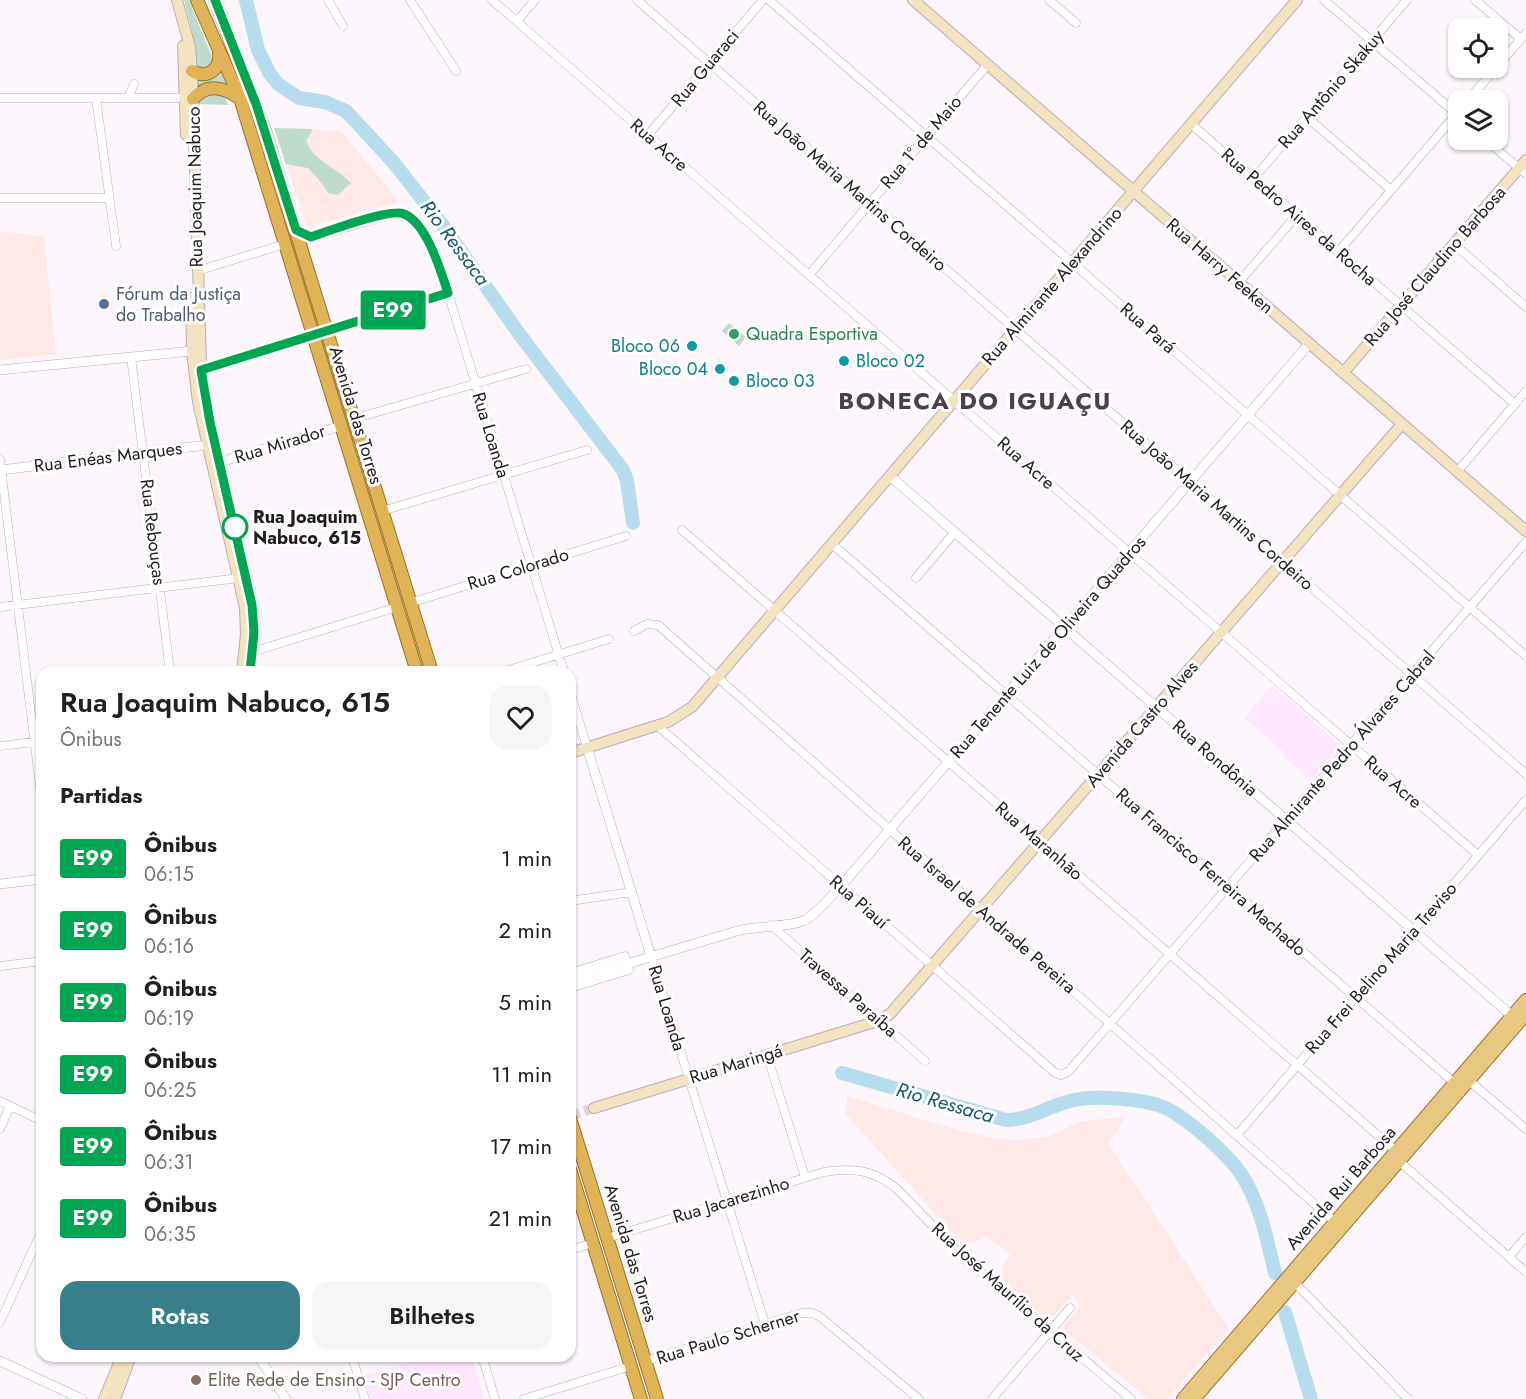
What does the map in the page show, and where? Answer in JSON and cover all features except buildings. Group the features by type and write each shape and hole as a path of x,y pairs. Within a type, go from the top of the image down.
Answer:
{"highway":[{"name":"Avenida das Torres","path":"197,0 240,98 415,666"},
{"name":"Avenida das Torres","path":"215,0 256,104 430,666"},
{"path":"188,71 202,75 213,72 219,63 219,52"},
{"path":"189,98 202,90 215,87 228,90 240,98"},
{"name":"Avenida das Torres","path":"576,1137 657,1399"},
{"name":"Avenida das Torres","path":"576,1188 640,1399"}],"main road":[{"name":"Rua Joaquim Nabuco","path":"177,0 190,47 188,71 197,271 196,351 201,370 211,445 239,578 245,621 242,666"},
{"name":"Rua Almirante Alexandrino","path":"576,751 658,726 686,713 1297,0"},
{"name":"Rua Harry Feeken","path":"917,1 1526,531"},
{"name":"Rua Joaquim Nabuco","path":"189,98 198,402 211,445 220,462 251,598 254,619 251,666"},
{"name":"Rua José Claudino Barbosa","path":"1343,373 1524,167"},
{"name":"Rua Loanda","path":"296,230 311,237 387,214 398,212 404,214 414,221 433,249 448,293"},
{"path":"352,323 448,293"},
{"path":"201,370 289,343"},
{"name":"Avenida Castro Alves","path":"878,1021 894,1011 1402,424"},
{"name":"Avenida Rui Barbosa","path":"1462,1082 1526,1000"},
{"name":"Avenida Rui Barbosa","path":"1194,1399 1295,1282 1398,1156 1462,1082 1526,1014"},
{"name":"Rua Maringá","path":"594,1108 878,1021"},
{"name":"Avenida Rui Barbosa","path":"1183,1399 1335,1222 1398,1156"},
{"path":"104,1399 119,1362"},
{"path":"115,1399 129,1362"}],"street":[{"path":"328,0 344,26"},
{"path":"410,0 456,71"},
{"name":"Rua Acre","path":"492,0 1478,855"},
{"path":"517,21 535,0"},
{"name":"Rua João Maria Martins Cordeiro","path":"637,0 1526,774"},
{"name":"Rua Guaraci","path":"648,135 763,0"},
{"name":"Rua Pará","path":"769,0 1526,656"},
{"path":"1049,0 1076,23"},
{"path":"1324,0 1448,106"},
{"name":"Rua Antônio Skakuy","path":"1254,178 1407,0"},
{"path":"1475,0 1523,36 1508,54"},
{"name":"Rua 1º de Maio","path":"809,274 988,64"},
{"path":"1477,90 1487,78"},
{"path":"128,98 134,84"},
{"path":"0,98 189,98"},
{"path":"96,98 116,246"},
{"path":"1307,117 1391,190"},
{"name":"Rua Pedro Aires da Rocha","path":"1191,124 1515,404"},
{"path":"1339,251 1448,125"},
{"path":"1500,150 1524,167"},
{"path":"0,198 109,198"},
{"path":"1239,282 1297,215"},
{"path":"197,271 285,244"},
{"path":"1454,244 1526,307"},
{"name":"Rua Loanda","path":"448,293 562,666"},
{"name":"Rua Tenente Luiz de Oliveira Quadros","path":"576,979 737,931 802,921 841,886 1310,344"},
{"path":"0,370 196,351"},
{"name":"Rua Rebouças","path":"131,357 169,666"},
{"path":"353,419 526,369"},
{"path":"1457,472 1526,391"},
{"name":"Rua Mirador","path":"220,462 341,426"},
{"name":"Rua Enéas Marques","path":"0,467 211,445"},
{"path":"382,512 587,450"},
{"path":"0,467 36,728"},
{"name":"Rua Rondônia","path":"890,476 1512,1017"},
{"name":"Rua Maranhão","path":"682,530 1297,1065 1526,1272"},
{"path":"916,578 955,532"},
{"name":"Rua Colorado","path":"410,603 626,536"},
{"name":"Rua Almirante Pedro Álvares Cabral","path":"1061,1075 1068,1072 1526,543"},
{"name":"Rua Francisco Ferreira Machado","path":"832,544 1356,997 1462,1082 1526,1129"},
{"path":"0,607 239,578"},
{"path":"252,652 397,607"},
{"name":"Rua Israel de Andrade Pereira","path":"633,631 647,624 658,626 1335,1222"},
{"path":"521,666 609,639"},
{"name":"Rua Loanda","path":"576,711 765,1324"},
{"name":"Rua Piauí","path":"658,726 1054,1072 1061,1075"},
{"path":"0,746 36,742"},
{"name":"Rua Frei Belino Maria Treviso","path":"1237,1135 1526,800"},
{"path":"0,884 36,880"},
{"path":"576,900 632,891"},
{"name":"Travessa Paraíba","path":"771,925 926,1061"},
{"path":"576,971 625,956 629,970 576,986"},
{"path":"0,966 36,962"},
{"path":"767,1055 805,1177"},
{"path":"0,1101 36,1118"},
{"path":"0,1129 10,1106"},
{"name":"Rua Jacarezinho","path":"608,1238 805,1177 835,1170 856,1169"},
{"name":"Rua José Maurílio da Cruz","path":"856,1169 877,1175 897,1189 964,1258 1131,1399"},
{"path":"1509,1257 1526,1237"},
{"path":"0,1322 36,1243"},
{"path":"576,1248 593,1243"},
{"path":"1295,1282 1408,1399"},
{"path":"992,1399 1070,1308"},
{"name":"Rua Paulo Scherner","path":"646,1361 802,1313 812,1313 819,1316 919,1399"},
{"path":"0,1361 82,1399"},
{"path":"262,1362 286,1399"},
{"path":"354,1362 365,1399"},
{"path":"484,1362 495,1399"},
{"path":"524,1399 631,1366"}],"shaded area":[{"path":"274,128 341,131 399,202 307,227"},
{"path":"0,231 44,237 56,354 2,360 0,358"},
{"path":"1272,685 1341,745 1310,780 1282,755 1284,752 1244,718"},
{"path":"847,1096 961,1131 992,1138 1019,1140 1050,1136 1082,1121 1126,1117 1108,1143 1229,1329 1167,1399 1148,1399 1062,1328 1080,1307 1073,1295 1048,1321 1003,1279 1002,1266 1010,1254 986,1235 981,1240 963,1245 845,1113"},
{"path":"410,1362 473,1362 484,1399 371,1399 364,1376"}],"green space":[{"path":"184,0 189,0 212,57 212,64 208,68 201,68 196,64 192,31"},
{"path":"222,67 231,89 197,90 197,77 213,77 219,74"},
{"path":"210,92 223,95 229,105 197,104 199,99"},
{"path":"274,128 313,129 306,141 314,154 351,183 338,195 328,193 308,168 286,164"},
{"name":"Quadra Esportiva","path":"729,323 746,337 739,346 722,331"}],"waterway":[{"name":"Rio Ressaca","path":"246,0 258,50 270,74 278,84 299,98 325,102 346,111 394,163 444,227 520,335 623,470 627,481 633,523"},
{"name":"Rio Ressaca","path":"842,1073 1006,1120 1025,1117 1070,1101 1089,1098 1132,1100 1161,1106 1181,1117 1204,1136 1226,1156 1241,1174 1258,1209 1275,1273"},
{"name":"Rio Ressaca","path":"1285,1312 1311,1399"}],"tunnel":[{"path":"289,343 352,323"},
{"path":"576,1114 594,1108"}],"bus line":[{"name":"E99","path":"215,0 256,104 296,230 311,237 393,212 404,214 414,221 433,249 448,293 201,370 210,422 246,570 252,605 254,632 251,666"}],"place":[{"name":"Fórum da Justiça do Trabalho","path":"104,304"},
{"name":"Quadra Esportiva","path":"734,334"},
{"name":"Bloco 06","path":"692,346"},
{"name":"Bloco 02","path":"844,361"},
{"name":"Bloco 04","path":"720,369"},
{"name":"Bloco 03","path":"734,381"},
{"name":"Rua Joaquim Nabuco, 615","path":"235,527"},
{"name":"Elite Rede de Ensino - SJP Centro","path":"196,1380"}],"district":[{"name":"BONECA DO IGUAÇU","path":"975,400"}]}
